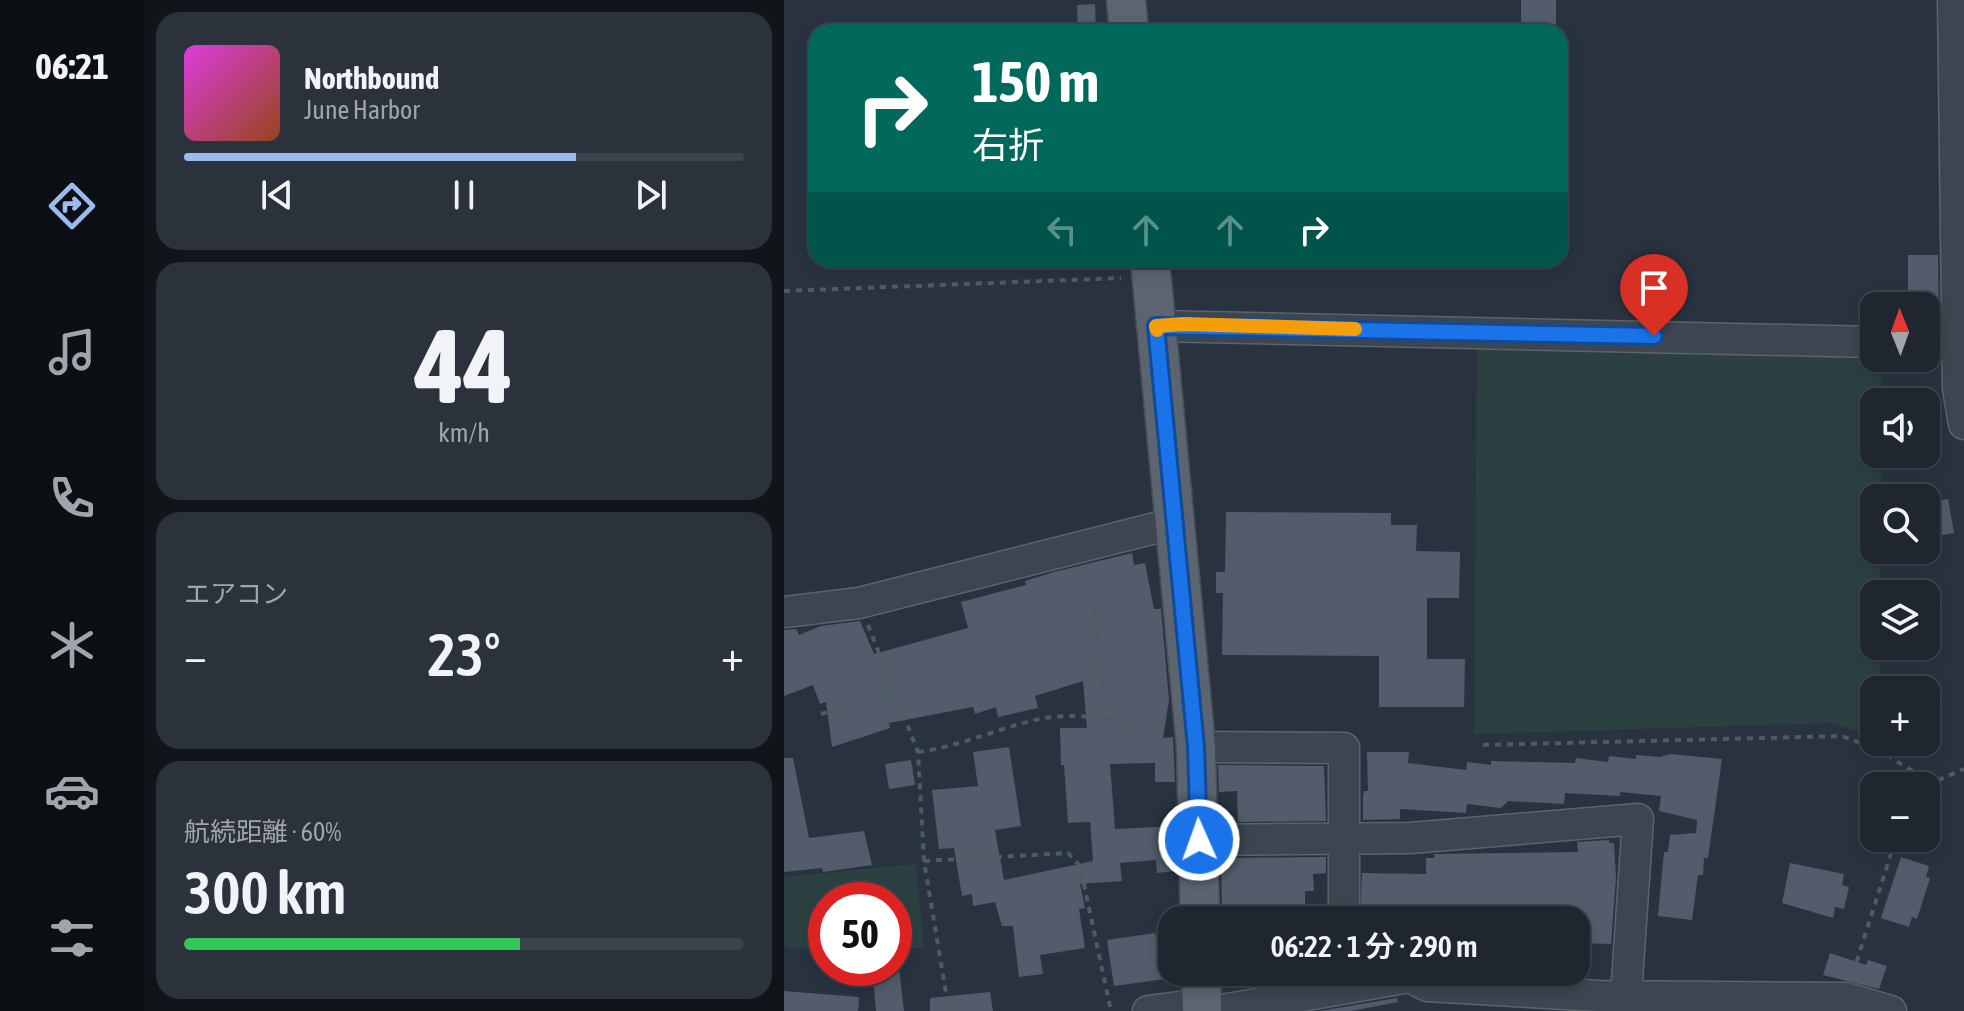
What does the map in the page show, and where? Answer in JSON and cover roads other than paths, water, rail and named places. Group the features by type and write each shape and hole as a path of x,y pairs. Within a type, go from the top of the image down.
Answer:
{"main road":[{"path":"1126,0 1128,24"},
{"path":"1150,268 1195,737 1200,906"}],"street":[{"path":"1953,0 1958,347 1964,424"},
{"path":"1156,326 1860,342"},
{"path":"1940,345 1958,347"},
{"path":"784,612 859,603 1175,523"},
{"path":"1195,737 1344,748 1344,903"},
{"path":"1199,840 1410,838 1638,819 1626,995"},
{"path":"1148,1011 1186,1006 1202,997 1216,1011 1410,977 1427,986 1626,995 1846,998 1891,1011"}]}
